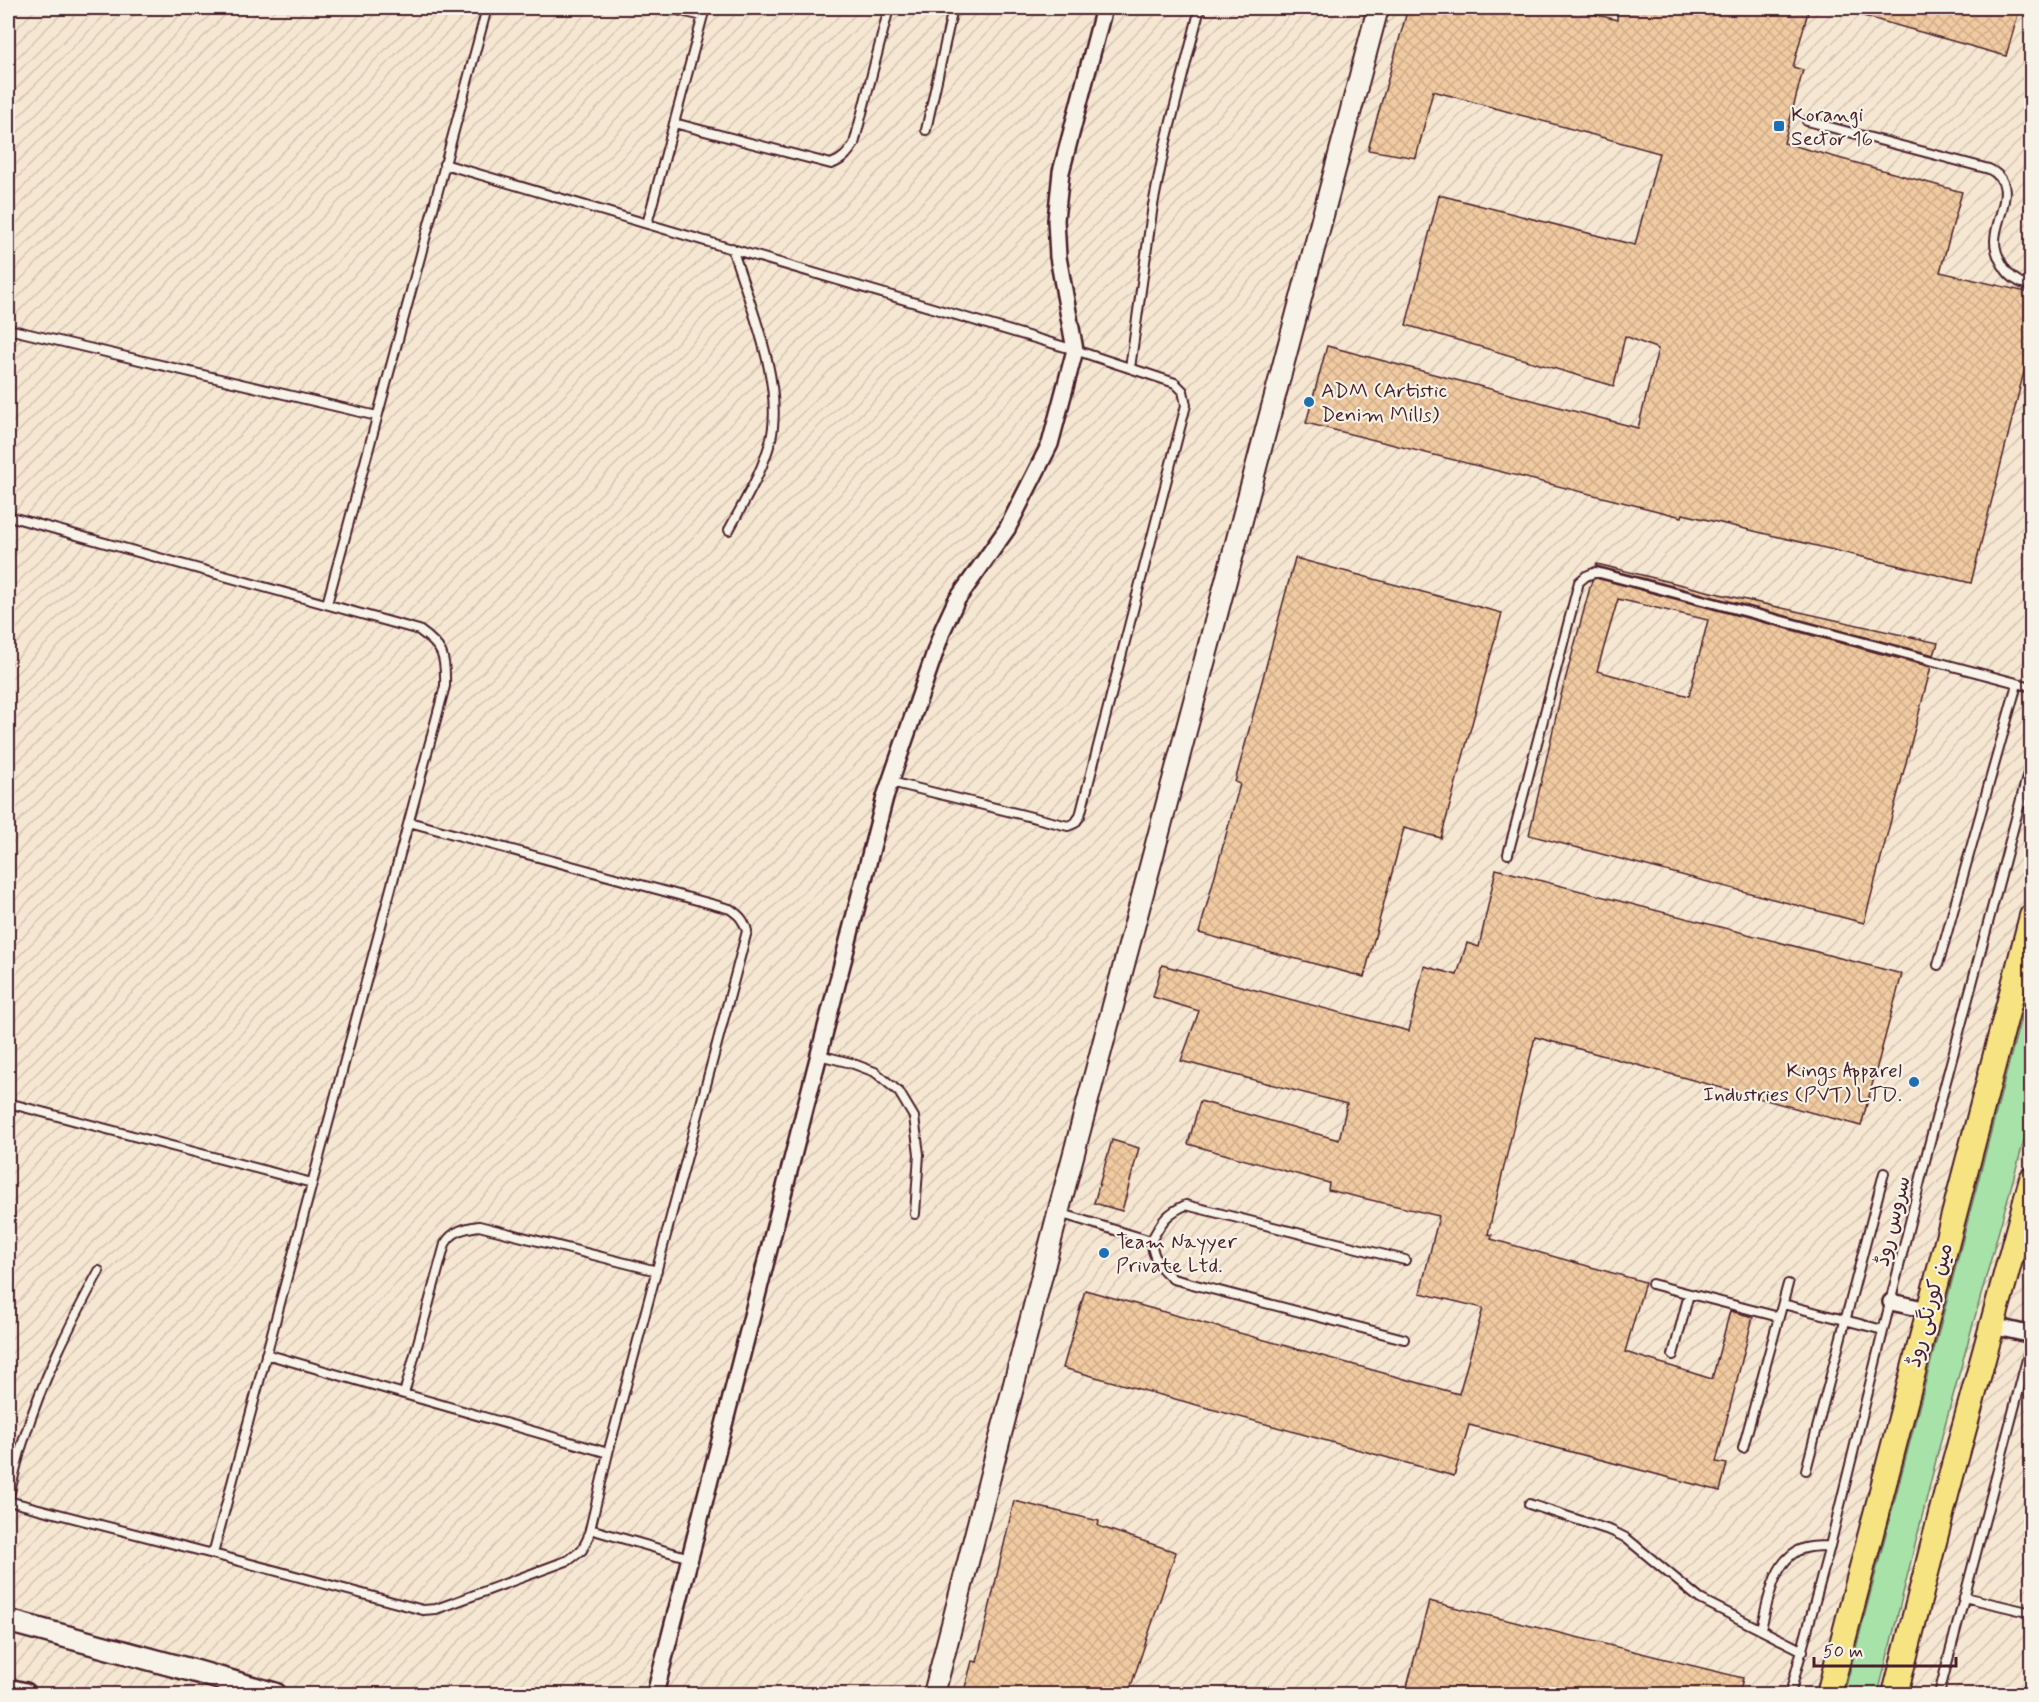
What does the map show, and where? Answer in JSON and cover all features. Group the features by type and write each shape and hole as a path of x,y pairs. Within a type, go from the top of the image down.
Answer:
{"main road":[{"name":"مین کورنگی روڈ","path":"1829,1695 2031,915"},
{"path":"1894,1695 2031,1179"},
{"path":"8,1621 275,1695"},
{"path":"8,1690 25,1695"}],"street":[{"path":"655,1695 891,782 943,629 956,601 1007,529 1050,444 1075,350 1058,257 1056,220 1061,172 1104,8"},
{"path":"933,1695 1058,1213 1378,8"},
{"path":"1891,1302 1928,1310"},
{"path":"1993,1326 2031,1335"}],"lane":[{"path":"327,604 487,8"},
{"path":"647,224 704,12 668,8"},
{"path":"674,123 831,164 838,162 845,157 854,144 889,8"},
{"path":"926,130 953,8"},
{"path":"1130,368 1153,205 1165,145 1200,8"},
{"path":"1807,122 1997,173 2004,182 2006,193 1995,242 2000,259 2006,271 2018,282 2031,285"},
{"path":"444,164 1075,350 1175,383 1183,391 1186,405 1080,816 1075,823 1068,826 891,782"},
{"path":"729,530 762,468 771,437 774,400 771,372 732,248"},
{"path":"8,328 377,416"},
{"path":"8,516 418,630 435,642 446,663 445,686 213,1554"},
{"path":"1508,854 1579,582 1596,572 2031,687"},
{"path":"1938,965 2017,684"},
{"name":"سروس روڈ","path":"1790,1695 1803,1652 1882,1330 2031,758"},
{"path":"99,1271 65,1335 43,1388 24,1438 8,1501 423,1610 436,1609 569,1560 582,1550 590,1529 608,1453 747,931 739,915 730,909 409,822"},
{"path":"819,1055 875,1072 899,1092 914,1117 919,1154 915,1214"},
{"path":"8,1103 312,1183"},
{"path":"1806,1470 1884,1173"},
{"path":"1404,1339 1173,1280 1161,1269 1153,1256 1151,1241 1161,1223 1172,1211 1186,1205 1405,1260"},
{"path":"1058,1213 1151,1241"},
{"path":"404,1394 445,1244 456,1232 479,1226 657,1271"},
{"path":"1652,1284 1779,1317"},
{"path":"1743,1449 1788,1284"},
{"path":"1674,1355 1689,1293"},
{"path":"1783,1304 1882,1330"},
{"path":"1939,1695 2031,1340"},
{"path":"266,1354 608,1453"},
{"path":"1529,1504 1612,1531 1626,1538 1700,1599 1761,1628 1803,1652"},
{"path":"590,1529 690,1558"},
{"path":"1761,1628 1780,1569 1787,1558 1798,1550 1830,1546"},
{"path":"1964,1597 2031,1613"}],"shaded area":[{"path":"8,8 2031,8 2031,1694 8,1694"}],"green space":[{"path":"2031,979 2031,1115 1943,1432 1878,1694 1844,1694"}],"building":[{"path":"1408,8 1572,8 1617,20 1618,8 1809,8 1793,67 1803,70 1784,143 1962,192 1940,272 2031,293 2031,344 1971,583 1683,514 1682,517 1306,423 1327,346 1638,428 1658,349 1625,336 1614,386 1406,325 1439,195 1635,245 1659,153 1433,91 1416,158 1368,150"},
{"path":"1849,8 2020,8 2006,56 1849,12"},
{"path":"1295,558 1502,613 1441,838 1404,828 1364,977 1199,933 1240,784 1235,782"},
{"path":"1597,564 1938,643 1934,655 1596,566"},
{"path":"1596,578 1931,667 1864,923 1529,835 1560,699 1592,580","holes":["1618,599 1708,620 1689,696 1597,671"]},
{"path":"1496,869 1902,974 1861,1126 1535,1037 1488,1234 1492,1235 1491,1239 1645,1282 1625,1352 1712,1379 1730,1311 1753,1317 1716,1462 1727,1464 1720,1491 1469,1425 1454,1476 1063,1368 1085,1290 1459,1394 1483,1308 1420,1293 1439,1216 1328,1190 1329,1183 1188,1144 1200,1101 1339,1140 1347,1104 1181,1061 1199,1011 1153,997 1162,965 1409,1031 1424,966 1457,975 1467,943 1479,947"},
{"path":"1112,1140 1139,1148 1122,1211 1094,1203"},
{"path":"1014,1501 1099,1521 1098,1526 1176,1552 1128,1695 963,1695 972,1661 977,1662"},
{"path":"1429,1601 1743,1678 1739,1695 1405,1695"}],"place":[{"name":"Korangi Sector 16","path":"1779,126"},
{"name":"ADM (Artistic Denim Mills)","path":"1309,402"},
{"name":"Kings Apparel Industries (PVT) LTD.","path":"1914,1082"},
{"name":"Team Nayyer Private Ltd.","path":"1104,1253"}]}
